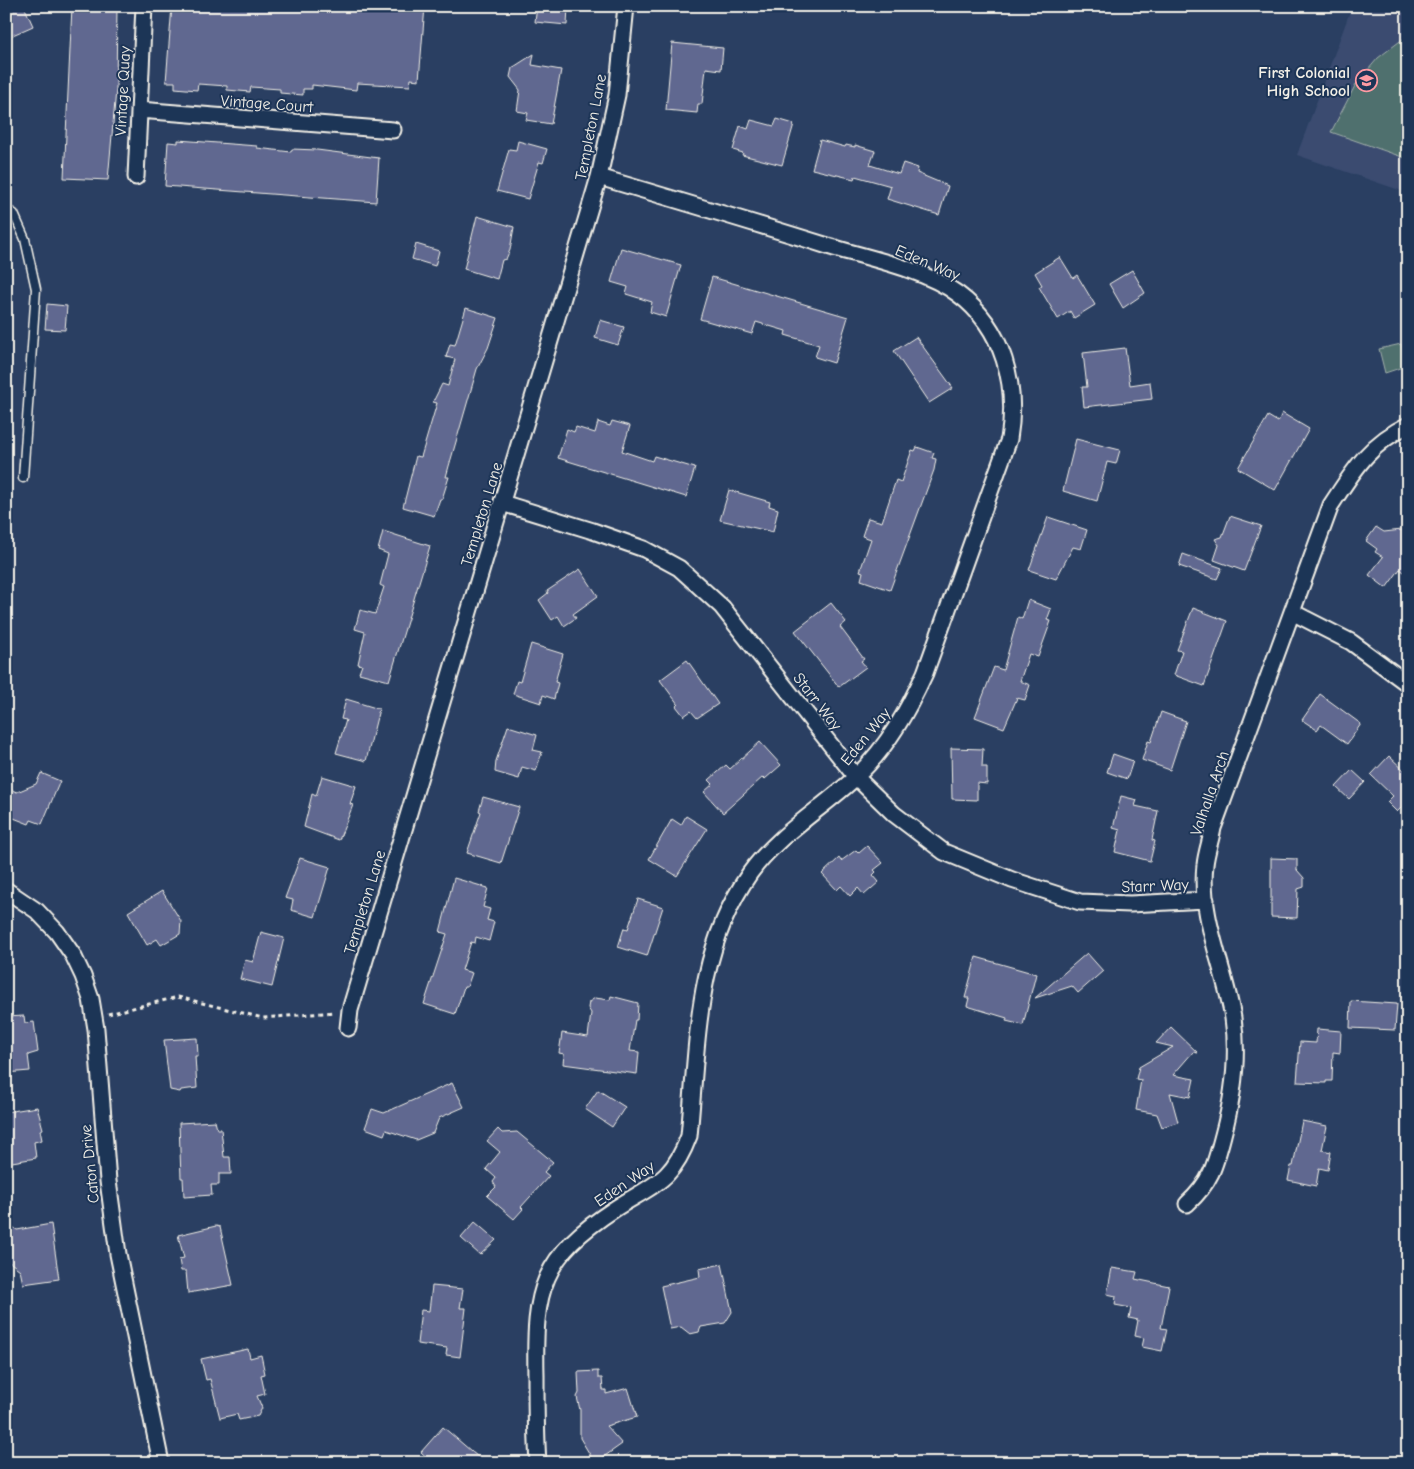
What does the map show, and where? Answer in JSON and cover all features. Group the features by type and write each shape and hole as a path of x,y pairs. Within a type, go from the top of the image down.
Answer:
{"street":[{"name":"Vintage Quay","path":"136,177 144,6"},
{"name":"Templeton Lane","path":"348,1028 350,1010 599,177 617,95 626,6"},
{"name":"Vintage Court","path":"139,110 393,130"},
{"name":"Eden Way","path":"538,1463 535,1330 537,1306 544,1283 555,1262 566,1247 616,1208 653,1188 675,1167 689,1136 706,971 716,938 729,907 751,873 762,860 798,825 856,777 894,733 909,707 925,672 1009,439 1013,417 1013,394 1010,376 999,345 987,324 958,294 939,283 900,267 599,177"},
{"name":"Valhalla Arch","path":"1187,1204 1203,1190 1215,1165 1229,1114 1236,1056 1233,1018 1206,900 1205,865 1213,828 1331,505 1361,460 1391,433 1408,425"},
{"name":"Starr Way","path":"502,504 635,546 679,568 722,607 856,777 894,814 944,852 1012,880 1080,902 1130,904 1206,900"},
{"path":"1292,612 1351,642 1408,684"},
{"name":"Caton Drive","path":"6,890 37,911 57,932 73,955 83,976 94,1017 108,1181 118,1254 160,1463"}],"lane":[{"path":"6,209 14,214 25,240 36,290 23,478"}],"path":[{"path":"94,1017 178,997 264,1018 350,1010"}],"shaded area":[{"name":"First Colonial High School","path":"1352,6 1408,6 1408,193 1297,155"}],"green space":[{"path":"1408,35 1408,159 1331,132 1356,84 1378,58"},
{"path":"1401,344 1406,366 1385,373 1379,349"}],"building":[{"path":"6,6 24,6 33,26 6,38"},
{"path":"72,6 117,6 116,90 108,180 64,178"},
{"path":"172,6 425,6 419,80 411,79 410,86 357,83 356,90 312,85 312,89 303,89 303,95 280,93 280,89 251,87 250,92 227,90 227,86 198,84 197,90 175,88 175,82 166,82"},
{"path":"537,6 568,6 567,25 535,22"},
{"path":"672,43 723,48 721,70 706,68 702,104 698,104 697,113 666,110"},
{"path":"534,54 532,65 561,70 551,124 526,120 528,113 517,111 520,90 510,77 512,68"},
{"path":"777,119 794,124 782,165 742,155 743,153 733,150 740,126 748,129 751,120 774,126"},
{"path":"178,140 257,146 257,148 291,152 292,149 317,150 379,158 376,202 165,186 168,142 178,143"},
{"path":"820,140 845,147 846,145 855,147 855,145 875,151 870,165 899,174 903,163 918,168 917,173 948,186 939,215 887,199 891,186 855,176 854,179 812,169"},
{"path":"518,141 547,149 543,163 539,162 528,199 497,191 509,149 516,150"},
{"path":"477,216 514,227 510,250 506,259 502,260 497,279 464,269"},
{"path":"416,244 439,251 435,266 412,259"},
{"path":"621,248 681,265 666,317 650,312 652,302 626,294 628,287 611,282"},
{"path":"1060,257 1073,278 1077,275 1095,305 1074,318 1070,311 1058,319 1039,287 1042,285 1035,273"},
{"path":"1132,270 1145,293 1123,308 1109,284"},
{"path":"712,277 848,317 834,363 815,357 819,345 785,335 786,331 756,322 752,334 700,319"},
{"path":"47,304 67,306 65,330 45,329"},
{"path":"466,308 498,318 488,348 477,369 446,477 449,477 434,516 403,507 416,456 421,457 437,403 433,402 442,384 448,386 455,359 446,357 450,344 455,345"},
{"path":"600,320 624,327 618,345 595,338"},
{"path":"916,337 953,388 929,403 894,351"},
{"path":"1125,348 1130,385 1150,382 1152,399 1084,407 1082,387 1087,387 1083,353"},
{"path":"1282,413 1309,429 1275,490 1238,468 1268,416 1278,422"},
{"path":"612,421 630,426 622,451 652,461 654,456 695,468 686,497 558,458 567,429 574,432 576,427 595,433 598,422 610,426"},
{"path":"1076,439 1120,450 1116,464 1107,462 1097,501 1063,491"},
{"path":"917,447 934,453 932,458 936,459 934,470 890,590 861,580 863,572 860,571 871,539 862,536 868,518 882,522 896,480 901,482 912,450 915,451"},
{"path":"729,490 770,502 769,506 778,509 773,532 720,520"},
{"path":"1230,516 1261,526 1244,571 1214,560 1219,545 1215,539 1222,537"},
{"path":"1048,517 1087,530 1081,549 1073,547 1056,579 1029,570"},
{"path":"1376,527 1384,532 1402,530 1408,534 1408,575 1400,569 1386,588 1369,575 1383,557 1375,552 1377,549 1366,541"},
{"path":"383,531 430,546 389,681 359,673 362,665 358,664 365,632 355,629 360,610 375,614 384,587 380,585 388,554 378,550"},
{"path":"1183,554 1222,568 1217,579 1179,566"},
{"path":"580,569 598,596 573,614 576,618 564,626 558,616 552,620 539,600 548,593 547,591"},
{"path":"1028,600 1051,609 1047,620 1051,621 1038,657 1029,654 1020,681 1030,685 1025,700 1017,698 1004,728 975,717 994,667 1003,670 1018,617 1022,619"},
{"path":"831,603 846,622 840,627 864,659 861,661 866,667 839,687 795,631"},
{"path":"1193,608 1227,621 1204,686 1174,675 1182,651 1177,650"},
{"path":"531,644 563,654 555,682 558,683 554,699 543,695 541,703 513,694 517,681 520,682"},
{"path":"687,660 718,704 697,718 691,711 684,716 676,706 678,704 660,680"},
{"path":"1320,694 1361,724 1347,744 1321,725 1317,730 1302,720"},
{"path":"346,699 379,709 366,761 336,753 346,720 341,719"},
{"path":"1161,712 1186,721 1170,770 1142,760 1148,741 1151,742"},
{"path":"508,726 537,735 533,750 542,752 536,771 522,767 519,779 495,772 496,761"},
{"path":"760,742 781,765 765,779 763,777 723,813 704,792 713,784 709,780 726,765 730,769"},
{"path":"951,748 983,749 982,767 987,767 987,784 977,783 977,800 952,799"},
{"path":"1113,754 1133,761 1127,779 1107,772"},
{"path":"1389,756 1408,774 1408,810 1403,806 1397,812 1387,802 1393,796 1371,775"},
{"path":"1352,770 1365,782 1349,799 1336,787"},
{"path":"41,773 60,781 42,824 31,820 29,824 6,815 6,788 17,792 36,784"},
{"path":"322,776 356,786 350,804 353,805 339,840 304,827 312,794 316,796"},
{"path":"1121,796 1137,800 1135,806 1158,811 1152,840 1155,841 1150,861 1115,852 1120,830 1113,828"},
{"path":"483,797 519,807 501,863 467,853 481,812 479,811"},
{"path":"686,816 707,829 677,876 649,859 672,819 681,825"},
{"path":"867,846 883,863 874,870 876,872 873,875 879,882 864,895 858,888 850,896 841,886 837,890 822,874 839,858 841,861 856,850 859,853"},
{"path":"300,858 330,867 315,917 291,910 293,900 285,898"},
{"path":"1271,858 1297,859 1297,870 1304,878 1304,887 1298,889 1297,918 1271,917"},
{"path":"454,878 488,888 483,907 490,909 487,920 494,922 489,941 476,937 475,943 471,942 462,970 472,973 467,987 464,987 455,1014 424,1004 447,934 440,932"},
{"path":"162,891 181,921 180,934 161,945 157,939 147,945 128,912"},
{"path":"638,899 663,907 647,956 618,947 624,928 628,929"},
{"path":"261,932 284,938 272,987 240,979 245,960 253,962"},
{"path":"1087,953 1103,971 1078,993 1072,986 1035,998"},
{"path":"976,957 1036,974 1023,1025 1006,1021 1007,1018 967,1006 969,998 965,998"},
{"path":"611,996 638,1003 637,1020 635,1020 630,1051 639,1052 637,1074 563,1064 564,1054 559,1053 562,1033 588,1037 591,1013 588,1008 589,1002 595,998 610,1000"},
{"path":"1351,1001 1397,1004 1395,1030 1350,1028"},
{"path":"24,1016 25,1023 34,1022 38,1052 28,1055 30,1071 6,1073 6,1017"},
{"path":"1171,1027 1198,1053 1193,1052 1173,1075 1194,1079 1190,1097 1170,1093 1178,1122 1162,1127 1157,1114 1136,1110 1141,1080 1136,1079 1139,1067 1173,1047 1156,1043"},
{"path":"1317,1029 1341,1031 1340,1053 1333,1052 1332,1081 1326,1081 1326,1083 1297,1082 1300,1042 1316,1043"},
{"path":"197,1038 198,1056 195,1056 197,1088 181,1090 180,1092 170,1090 164,1040"},
{"path":"452,1083 464,1107 439,1118 433,1133 416,1140 386,1130 384,1135 365,1128 372,1109 384,1113"},
{"path":"598,1090 625,1107 612,1127 585,1109"},
{"path":"37,1107 43,1129 40,1130 42,1140 34,1142 36,1158 6,1163 6,1112"},
{"path":"215,1121 217,1129 221,1129 224,1157 230,1157 231,1174 219,1174 219,1185 211,1185 212,1195 184,1197 183,1178 181,1178 179,1123"},
{"path":"1302,1121 1327,1126 1322,1150 1331,1152 1328,1170 1319,1168 1316,1186 1288,1180 1291,1166 1293,1166"},
{"path":"498,1129 502,1133 517,1132 553,1162 544,1172 549,1176 521,1207 523,1209 514,1219 487,1196 496,1187 493,1182 496,1178 486,1169 500,1152 487,1141"},
{"path":"6,1222 17,1230 51,1224 59,1279 23,1284 20,1270 7,1260"},
{"path":"475,1222 496,1240 480,1255 461,1238"},
{"path":"216,1226 220,1227 233,1285 188,1293 186,1271 181,1271 179,1259 184,1258 178,1235"},
{"path":"722,1264 732,1312 725,1323 701,1327 699,1332 690,1334 681,1327 670,1329 661,1286 700,1277 699,1269"},
{"path":"1112,1268 1137,1272 1135,1279 1169,1286 1161,1328 1167,1329 1162,1351 1142,1347 1144,1338 1135,1336 1138,1320 1129,1318 1131,1308 1115,1305 1116,1296 1107,1294"},
{"path":"432,1286 463,1289 460,1308 466,1308 460,1357 446,1355 447,1348 417,1344 421,1310 429,1311"},
{"path":"248,1349 250,1358 261,1355 265,1374 261,1375 265,1394 257,1396 262,1408 258,1416 239,1420 237,1414 220,1418 210,1379 206,1380 201,1359"},
{"path":"598,1371 598,1378 602,1378 603,1390 606,1390 606,1394 628,1388 637,1417 606,1426 622,1444 595,1463 580,1438 580,1410 577,1397 579,1393 578,1372"},
{"path":"443,1427 485,1463 433,1463 421,1452"}],"place":[{"name":"First Colonial High School","path":"1366,81"}]}
